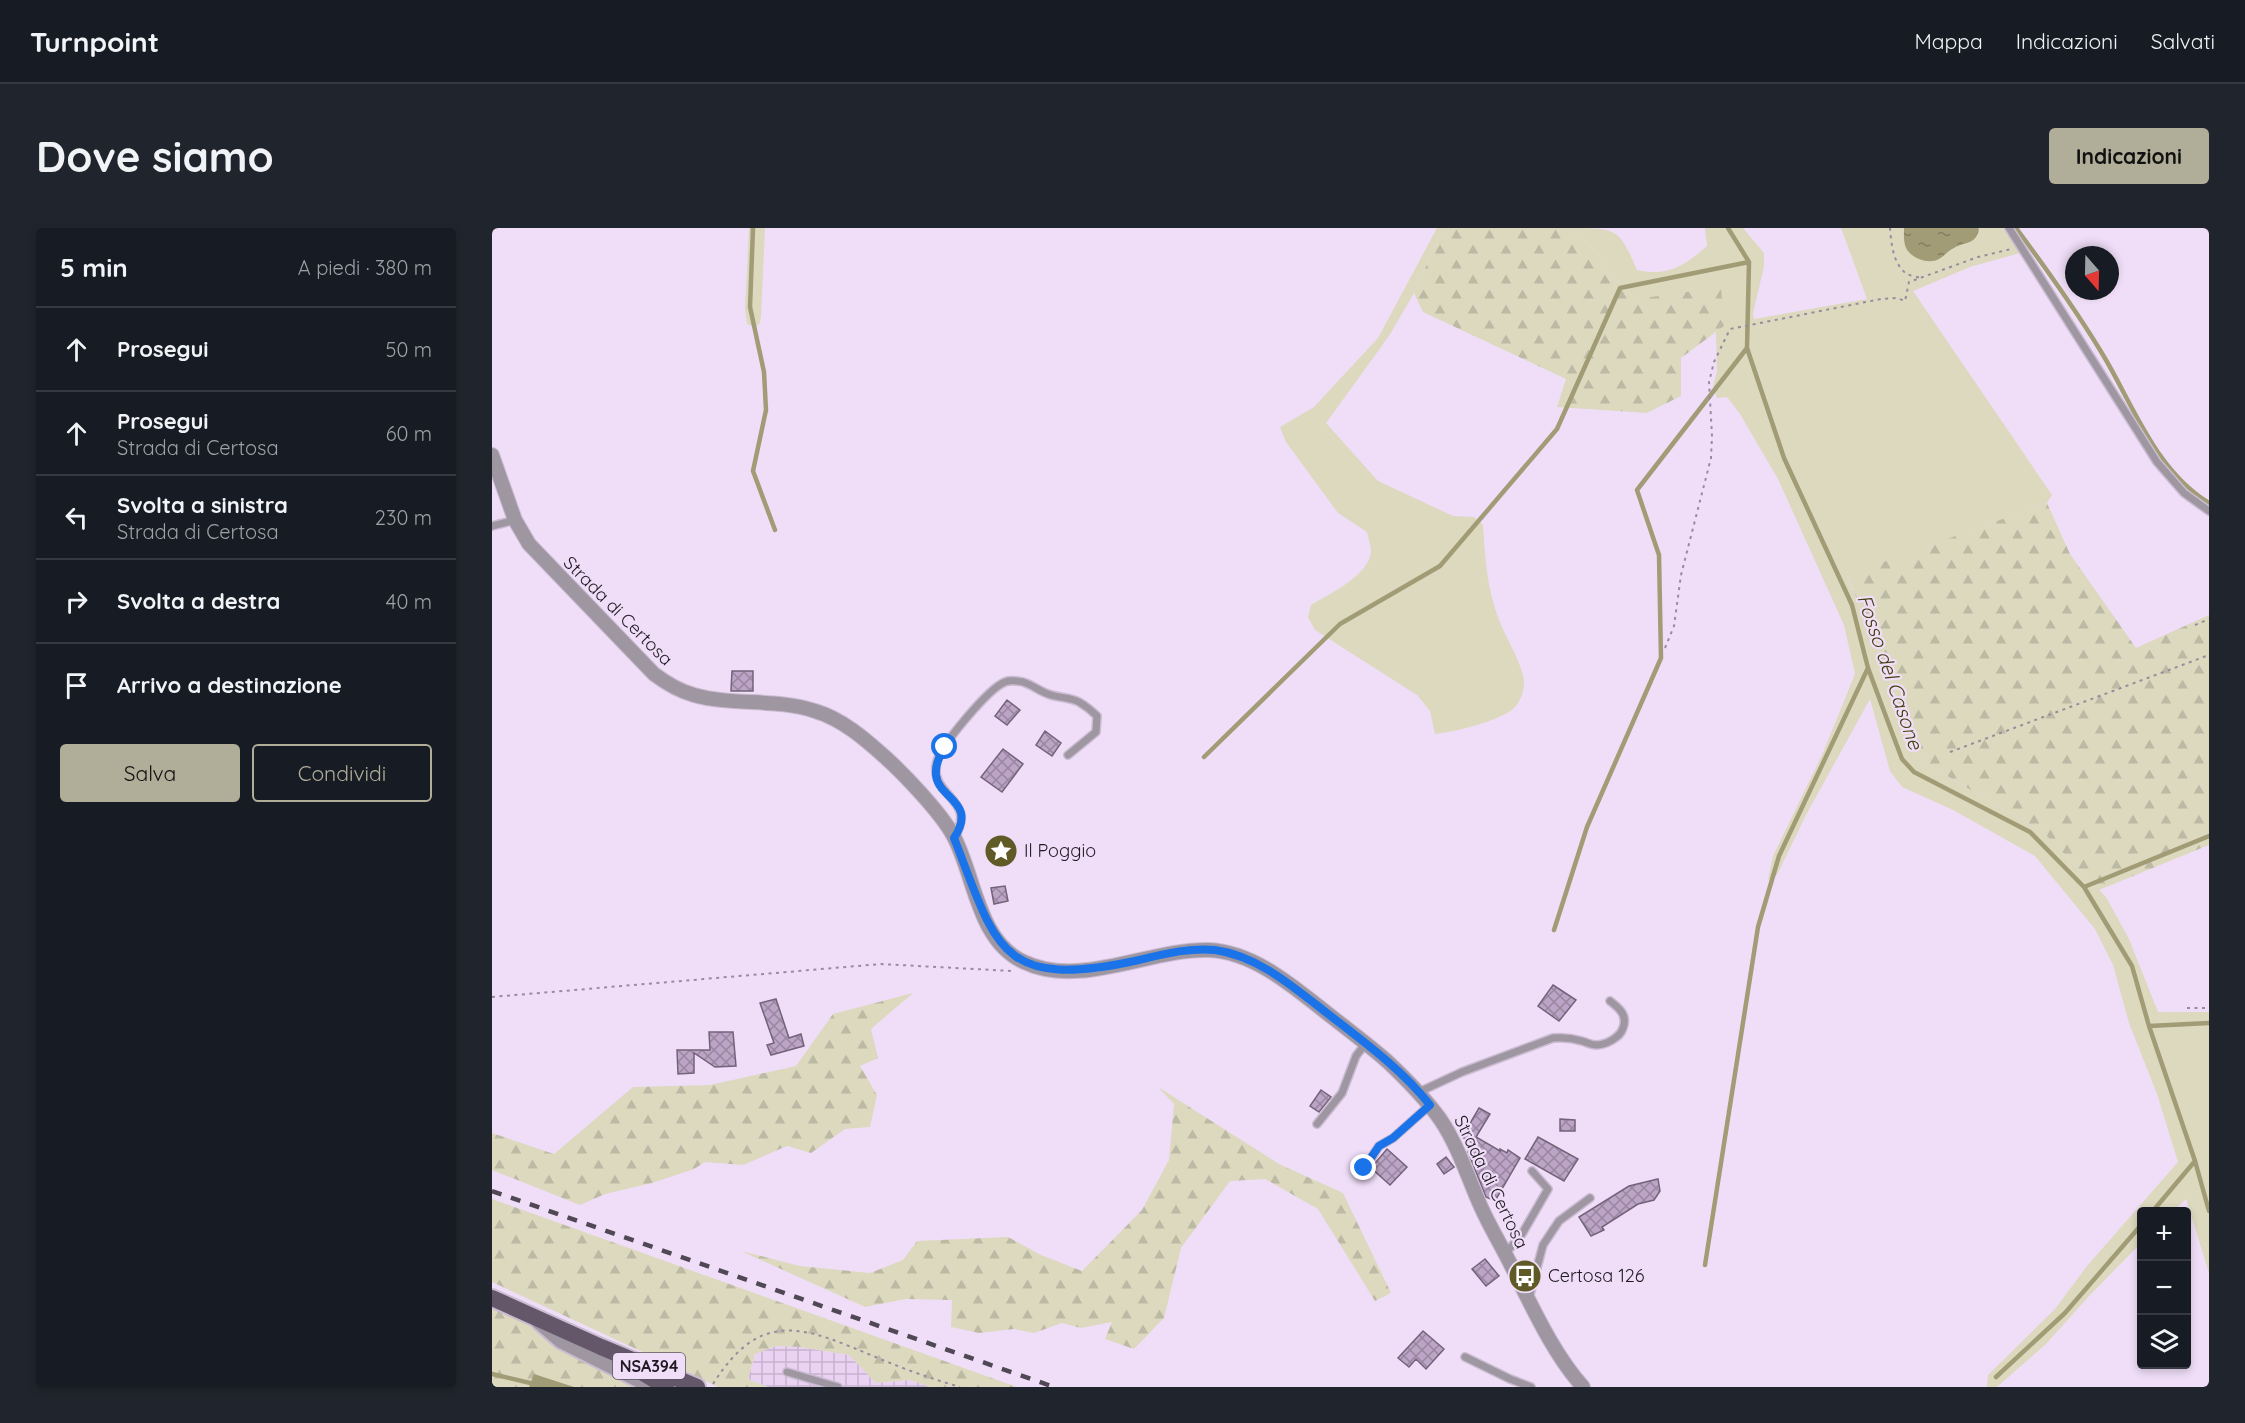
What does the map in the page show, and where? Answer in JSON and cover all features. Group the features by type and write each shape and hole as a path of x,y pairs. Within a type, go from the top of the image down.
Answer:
{"main road":[{"name":"NSA394","path":"492,1298 697,1387"},
{"name":"NSA394","path":"601,1347 666,1387"}],"street":[{"name":"Strada di Certosa","path":"492,455 515,520 529,544 654,674 670,686 695,696 793,705 815,710 863,738 894,766 939,817 954,838 983,913 997,939 1020,961 1040,968 1088,969 1184,951 1219,951 1248,960 1278,977 1366,1043 1419,1092 1450,1136 1487,1221 1529,1301 1562,1358 1583,1387"},
{"path":"536,1318 561,1340 654,1387"}],"lane":[{"path":"2009,228 2157,462 2184,493 2209,511"},
{"path":"492,526 515,520"},
{"path":"954,838 960,829 961,811 955,800 943,790 936,776 938,761 952,738 991,692 1006,681 1021,681 1050,695 1077,701 1098,716 1096,732 1068,755"},
{"path":"1419,1092 1524,1047 1553,1038 1564,1037 1595,1045 1604,1044 1619,1036 1625,1019 1622,1011 1610,1001"},
{"path":"1317,1124 1342,1093 1356,1056 1366,1043"},
{"path":"1364,1168 1379,1146 1393,1138 1430,1105"},
{"path":"1505,1254 1522,1234 1548,1189 1532,1171"},
{"path":"1529,1301 1543,1245 1559,1221 1590,1198"},
{"path":"1465,1356 1531,1387"},
{"path":"787,1372 838,1387"}],"path":[{"path":"1890,228 1896,259 1905,273 1921,278"},
{"path":"1665,648 1674,626 1681,575 1711,458 1709,382 1714,362 1730,329 1881,299 1897,298 1905,301 1909,282 1978,257 2023,247"},
{"path":"2195,626 2209,619"},
{"path":"1950,752 2209,655"},
{"path":"492,997 881,964 1028,972 1040,968"},
{"path":"2187,1008 2209,1008"},
{"path":"712,1387 746,1344 768,1333 786,1329 820,1335 896,1366 960,1387"}],"shaded area":[{"path":"776,1346 800,1347 849,1355 876,1383 910,1380 930,1387 768,1387 748,1379 755,1354"}],"green space":[{"path":"749,228 765,228 761,316 760,323 756,327 747,324 745,309"},
{"path":"1437,228 1443,228 1414,293 1389,336 1326,423 1378,481 1453,516 1474,517 1483,525 1489,585 1499,620 1521,668 1524,679 1523,693 1513,709 1498,718 1435,734 1430,711 1417,695 1315,630 1308,617 1311,605 1347,583 1364,568 1369,560 1371,549 1367,532 1338,513 1286,442 1280,427 1314,407 1378,338"},
{"path":"1443,228 1569,228 1600,255 1609,275 1637,299 1721,287 1724,326 1681,358 1681,396 1647,413 1557,407 1566,379 1423,312 1414,293"},
{"path":"1569,228 1607,230 1614,233 1626,246 1637,270 1658,272 1683,264 1707,246 1705,228 1743,228 1764,253 1764,266 1753,314 1754,319 1867,299 1841,228 1904,228 1905,243 1948,252 1968,240 1978,228 2003,228 2020,253 1970,267 1913,291 2052,495 2047,503 1847,576 1923,762 2043,832 2106,897 2129,939 2158,1012 2209,1012 2209,1273 2191,1215 2191,1207 2188,1207 2186,1199 2177,1207 2139,1207 2178,1162 2157,1094 2129,1023 2113,965 2095,929 2035,856 1953,810 1902,787 1890,771 1870,699 1806,815 1777,875 1768,880 1773,856 1822,755 1855,674 1844,625 1778,479 1740,414 1727,397 1717,398 1713,386 1717,371 1716,332 1724,326 1637,299 1609,275 1600,255"},
{"path":"2047,503 2070,554 2136,648 2209,615 2209,845 2099,890 2043,832 1923,762 1847,575"},
{"path":"913,993 871,1029 878,1058 860,1066 877,1095 870,1127 845,1129 811,1153 787,1146 743,1165 705,1162 694,1169 652,1183 605,1194 580,1205 492,1170 492,1133 554,1154 633,1087 710,1085 796,1066 833,1014"},
{"path":"1158,1087 1279,1164 1343,1193 1391,1293 1375,1301 1318,1209 1265,1179 1230,1181 1181,1248 1164,1318 1134,1349 1105,1339 1112,1322 1081,1328 1062,1323 1034,1333 1014,1329 979,1333 951,1327 952,1300 906,1299 865,1307 741,1251 800,1266 870,1273 903,1260 917,1241 1008,1237 1041,1255 1082,1271 1142,1210 1169,1160 1174,1104"},
{"path":"492,1199 1017,1387 930,1387 910,1380 876,1383 849,1355 800,1347 776,1346 755,1354 748,1379 768,1387 718,1387 492,1282"},
{"path":"2137,1209 2137,1247 2046,1344 1997,1387 1987,1387 1988,1375 2055,1309 2087,1266"},
{"path":"492,1306 532,1324 643,1387 492,1387"}],"water":[{"path":"1904,228 1979,229 1973,240 1954,248 1939,259 1927,261 1919,259 1906,249"},
{"path":"534,1374 574,1387 529,1387"}],"building":[{"path":"732,671 753,671 753,691 731,691"},
{"path":"1007,700 1020,710 1007,725 995,716"},
{"path":"1045,731 1061,743 1052,756 1036,745"},
{"path":"1003,749 1023,764 1002,792 981,777"},
{"path":"1005,886 1008,901 994,904 991,888"},
{"path":"1553,985 1576,1000 1559,1021 1538,1006"},
{"path":"776,999 789,1038 801,1034 804,1046 771,1055 767,1045 774,1043 760,1003"},
{"path":"709,1032 733,1032 736,1066 715,1067 694,1053 694,1073 678,1074 677,1050 710,1050"},
{"path":"1321,1090 1331,1097 1319,1112 1310,1106"},
{"path":"1479,1108 1490,1114 1476,1137 1500,1151 1500,1149 1507,1153 1508,1150 1520,1158 1495,1201 1486,1197 1468,1152 1473,1143 1462,1137"},
{"path":"1560,1119 1575,1120 1575,1131 1560,1131"},
{"path":"1538,1137 1578,1159 1564,1181 1525,1159"},
{"path":"1387,1149 1407,1167 1390,1185 1371,1168"},
{"path":"1446,1157 1454,1167 1444,1174 1437,1164"},
{"path":"1658,1179 1660,1191 1654,1200 1638,1204 1602,1227 1604,1230 1591,1236 1579,1217 1629,1186"},
{"path":"1485,1259 1499,1276 1486,1286 1472,1269"},
{"path":"1423,1331 1444,1349 1426,1369 1416,1359 1409,1367 1398,1358"}],"waterway":[{"path":"753,228 750,307 764,372 766,410 753,471 775,530"},
{"name":"Fosso del Casone","path":"1728,228 1749,262 1747,348 1784,458 1852,605 1868,668 1902,759 1914,772 2030,832 2084,887 2132,966 2209,1211"},
{"path":"2016,228 2085,326 2161,457 2191,490 2209,503"},
{"path":"1204,757 1340,624 1440,566 1557,429 1620,288 1749,262"},
{"path":"1554,930 1587,827 1661,658 1659,555 1637,490 1747,348"},
{"path":"1705,1265 1758,927 1779,856 1868,668"},
{"path":"2084,887 2209,836"},
{"path":"2149,1026 2209,1023"},
{"path":"2156,1207 2195,1161"},
{"path":"1996,1377 2065,1313 2137,1230"},
{"path":"492,1374 547,1387"}],"railway":[{"path":"492,1191 1054,1387"}],"place":[{"name":"Il Poggio","path":"1001,851"},
{"name":"Certosa 126","path":"1525,1276"}],"route":[{"path":"945,747 938,761 936,776 943,790 955,800 961,811 960,829 954,838 983,913 1001,945 1014,957 1027,964 1064,970 1114,965 1184,951 1219,951 1248,960 1278,977 1366,1043 1430,1105 1393,1138 1379,1146 1364,1168"}]}
